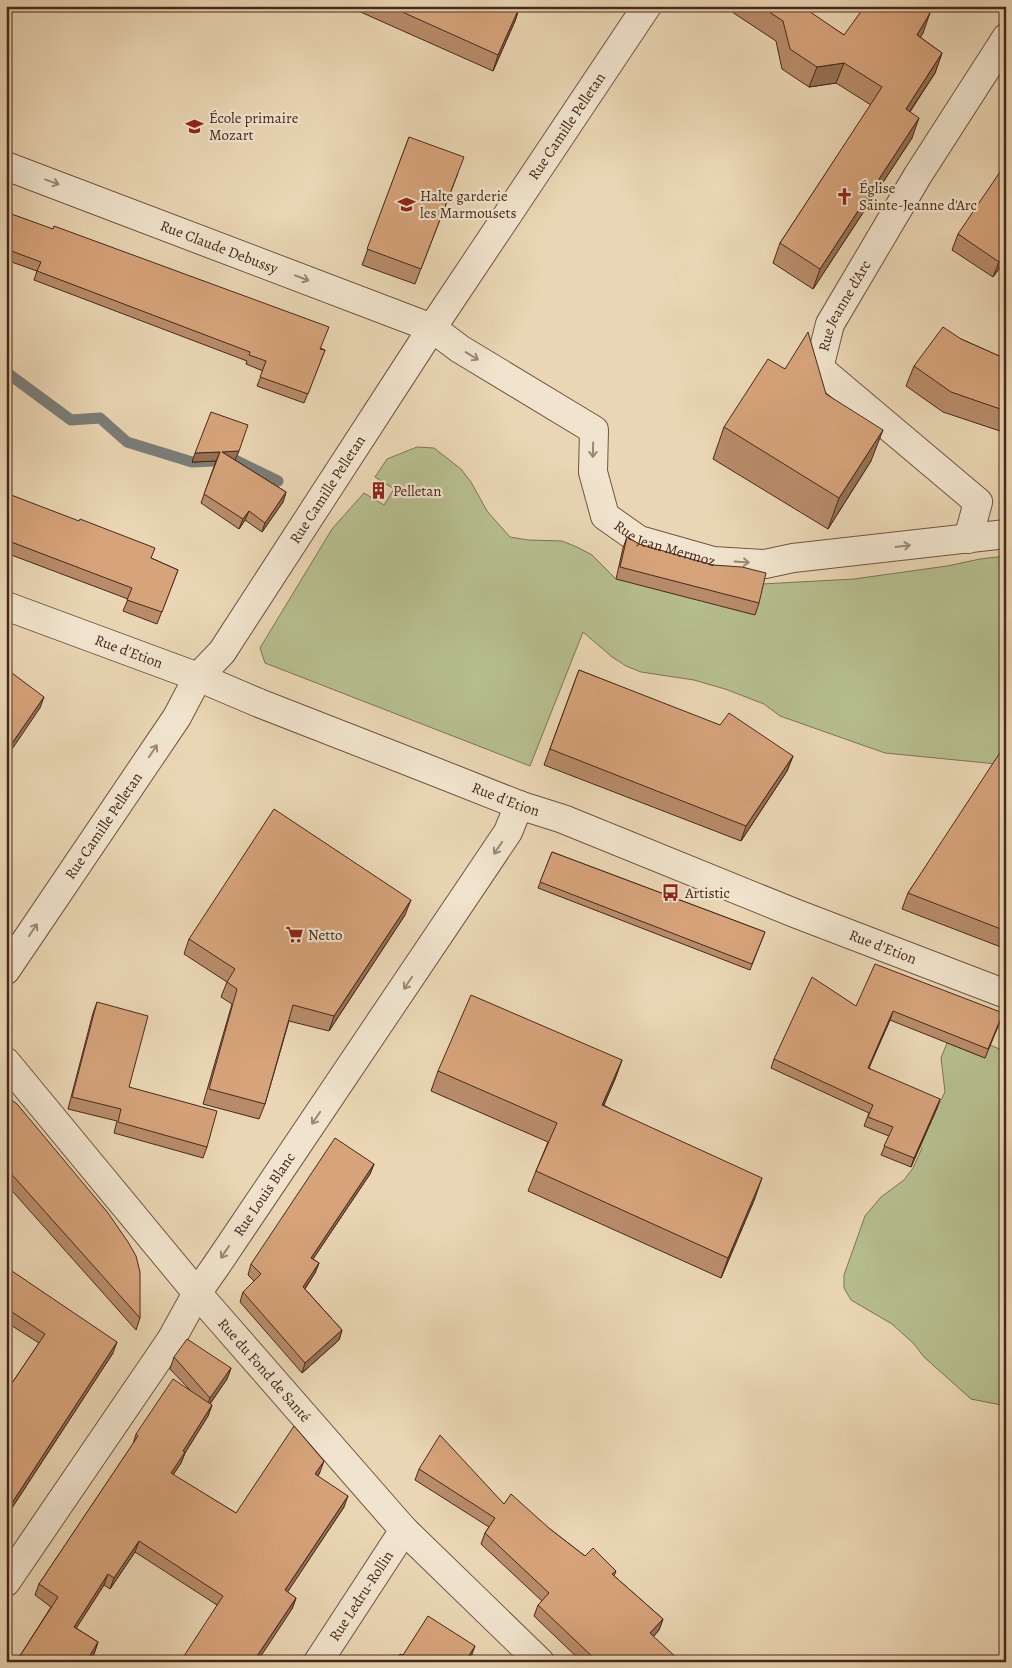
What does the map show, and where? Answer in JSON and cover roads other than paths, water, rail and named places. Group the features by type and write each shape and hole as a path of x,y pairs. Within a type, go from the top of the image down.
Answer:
{"street":[{"name":"Rue Camille Pelletan","path":"6,970 177,717 198,678 222,652 432,328 647,6"},
{"name":"Rue Jeanne d'Arc","path":"968,539 978,502 819,368 830,324 918,175 1006,38"},
{"name":"Rue Claude Debussy","path":"6,166 432,328"},
{"name":"Rue Jean Mermoz","path":"432,328 460,349 594,430 593,472 605,516 638,540 713,561 764,564 793,558 1006,534"},
{"name":"Rue d'Etion","path":"6,606 198,678 519,805 563,819 789,911 1006,994"},
{"name":"Rue Louis Blanc","path":"6,1582 171,1340 197,1293 508,832 519,805"},
{"name":"Rue du Fond de Santé","path":"6,1062 197,1293 404,1530 540,1662"},
{"name":"Rue Ledru-Rollin","path":"318,1662 404,1530"}],"waterway":[{"path":"6,372 71,420 100,418 127,442 192,462 235,460 278,481"}],"place":[{"name":"École primaire Mozart","path":"195,127"},
{"name":"Église Sainte-Jeanne d'Arc","path":"845,197"},
{"name":"Halte garderie les Marmousets","path":"406,205"},
{"name":"Pelletan","path":"379,491"},
{"name":"Artistic","path":"671,893"},
{"name":"Netto","path":"294,935"}]}
